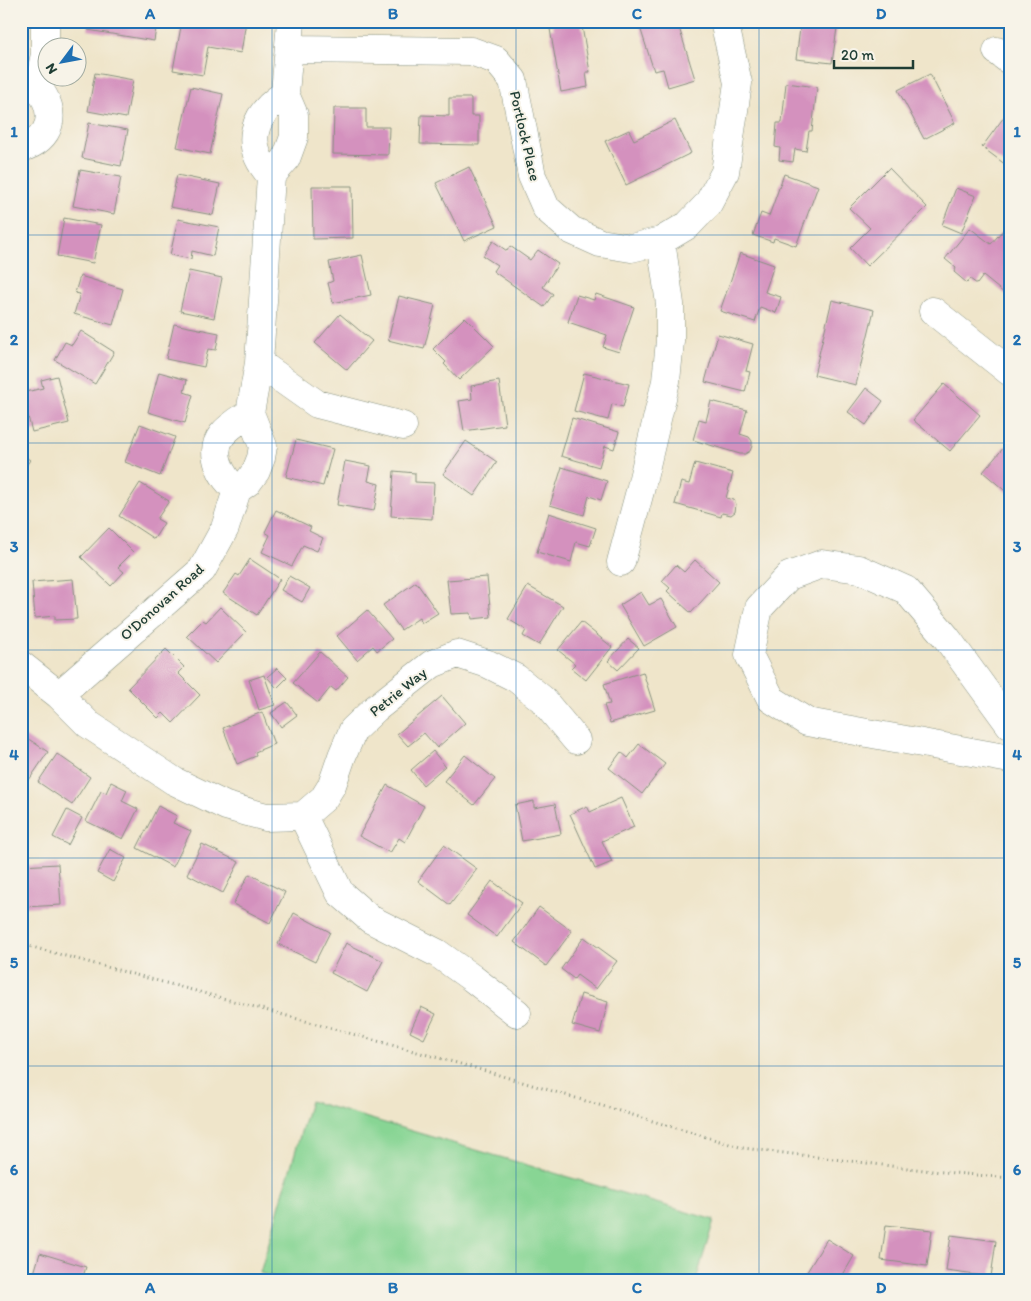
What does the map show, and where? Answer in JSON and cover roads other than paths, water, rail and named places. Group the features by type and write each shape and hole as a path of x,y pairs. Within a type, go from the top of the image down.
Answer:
{"street":[{"path":"21,148 30,146 38,140 45,133 49,124 49,104 30,91 45,54 45,21"},
{"path":"237,490 227,481 221,471 218,447 222,436 250,413 259,363 272,176 286,158 294,137 294,115 285,94 291,21"},
{"name":"Portlock Place","path":"290,49 471,51 496,60 513,80 532,176 546,208 571,230 600,244 631,248 661,242 688,225 708,204 725,172 738,83 724,21"},
{"path":"272,176 262,166 256,154 254,142 255,129 265,109 285,94"},
{"path":"621,562 666,381 670,342 670,304 661,242"},
{"path":"933,311 1010,372"},
{"path":"259,363 317,404 403,426"},
{"name":"O'Donovan Road","path":"59,695 202,570 225,528 237,490 248,482 256,471 261,458 263,446 250,413"},
{"path":"1010,725 946,637 906,590 859,569 822,564 789,576 759,608 750,655 771,699 807,722 1010,759"},
{"name":"Petrie Way","path":"303,816 324,798 332,785 353,730 375,709 432,664 457,654 488,664 516,678 542,699 576,740"},
{"path":"21,665 59,695 88,724 174,781 226,806 266,818 303,816 340,893 370,918 437,953 517,1013"}]}
